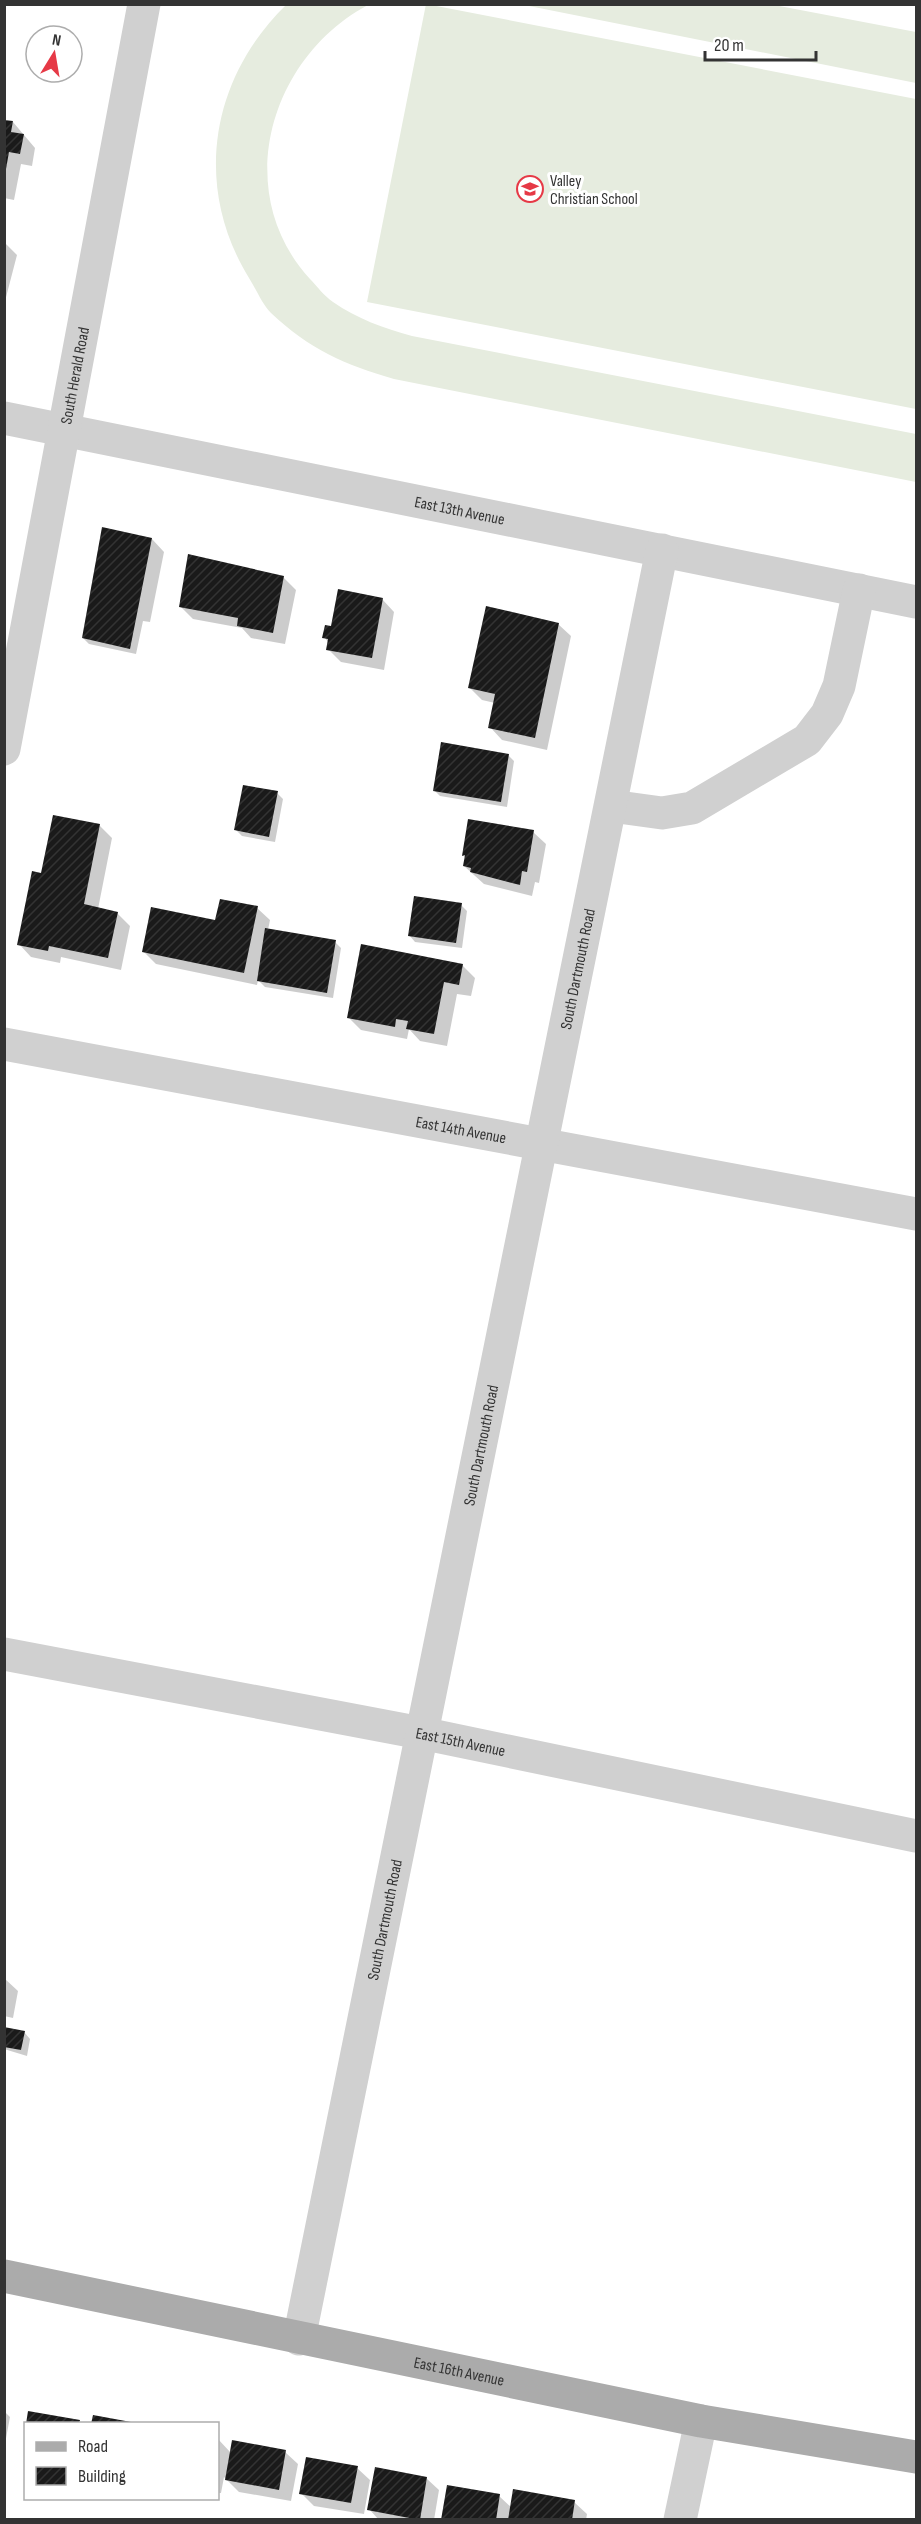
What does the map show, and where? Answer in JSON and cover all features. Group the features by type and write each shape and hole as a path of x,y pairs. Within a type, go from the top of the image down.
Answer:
{"main road":[{"name":"East 16th Avenue","path":"4,2276 701,2421 916,2457"}],"street":[{"name":"South Herald Road","path":"4,748 144,4"},
{"name":"East 13th Avenue","path":"4,418 916,602"},
{"name":"South Dartmouth Road","path":"300,2339 662,550"},
{"path":"611,806 662,813 692,808 807,740 827,714 839,686 859,590"},
{"name":"East 14th Avenue","path":"4,1044 916,1214"},
{"name":"East 15th Avenue","path":"4,1654 421,1733 916,1836"},
{"path":"680,2520 701,2421"}],"shaded area":[{"path":"426,4 916,99 916,409 367,302"},
{"path":"286,5 368,5 334,28 306,58 285,92 272,129 267,168 272,207 286,244 310,279 330,300 361,318 412,336 916,434 916,482 394,379 359,368 299,337 265,305 231,243 220,207 216,171 218,135 226,100 240,66 260,34"},
{"path":"524,5 774,5 916,32 916,83"}],"building":[{"path":"4,120 13,121 11,132 24,134 20,154 9,152 6,169"},
{"path":"102,527 152,538 130,649 82,638"},
{"path":"188,554 284,576 273,633 237,626 238,618 179,607"},
{"path":"338,589 383,598 372,658 326,650 328,639 322,638 325,625 331,626"},
{"path":"486,606 559,623 535,738 488,728 495,694 468,688"},
{"path":"441,742 509,754 501,802 433,791"},
{"path":"243,785 278,791 269,837 234,830"},
{"path":"53,815 100,824 84,904 118,912 108,958 49,946 48,951 17,945 32,871 41,873"},
{"path":"468,819 534,830 527,872 522,871 520,885 470,872 471,868 463,866 465,855 462,856"},
{"path":"414,896 462,903 456,943 408,936"},
{"path":"220,899 258,906 244,973 142,952 151,907 215,920"},
{"path":"265,928 336,940 327,993 257,981"},
{"path":"361,944 463,964 459,985 444,982 434,1034 406,1029 408,1021 396,1019 395,1027 347,1018"},
{"path":"4,2027 25,2031 21,2050 4,2047"},
{"path":"28,2411 80,2420 80,2422 26,2422"},
{"path":"93,2415 131,2422 91,2422"},
{"path":"232,2440 286,2450 279,2490 225,2480"},
{"path":"306,2457 358,2466 351,2503 299,2494"},
{"path":"375,2467 427,2477 420,2520 367,2510"},
{"path":"447,2485 500,2494 496,2520 441,2520"},
{"path":"513,2489 575,2500 572,2520 508,2520"}],"place":[{"name":"Valley Christian School","path":"530,189"}]}
